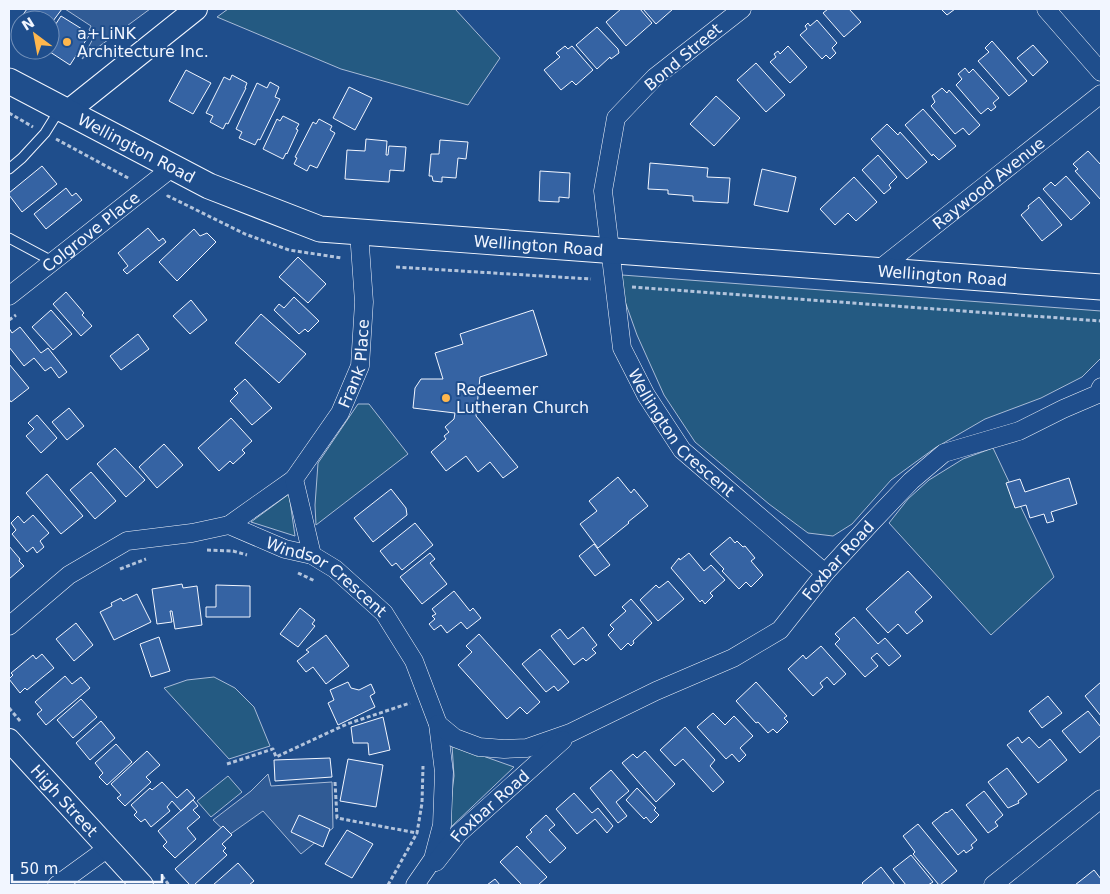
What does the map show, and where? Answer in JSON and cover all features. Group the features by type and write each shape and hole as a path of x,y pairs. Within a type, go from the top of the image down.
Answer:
{"main road":[{"name":"Wellington Road","path":"9,81 208,186 320,229 1101,287"}],"street":[{"path":"64,110 196,9"},
{"name":"Bond Street","path":"610,251 603,191 616,118 655,77 742,9"},
{"path":"1046,9 1101,72"},
{"name":"Raywood Avenue","path":"877,271 1101,94"},
{"name":"Colgrove Place","path":"9,296 173,167"},
{"name":"Frank Place","path":"229,525 294,479 340,413 360,366 364,302 359,232"},
{"name":"Wellington Crescent","path":"610,251 622,348 646,395 682,450 825,573"},
{"name":"Foxbar Road","path":"438,724 455,738 479,746 504,749 528,748 570,733 656,691 732,658 780,630 825,573 871,523 911,481 944,454 1019,431 1098,394 1101,388"},
{"path":"294,479 312,555"},
{"path":"9,626 69,575 126,541 192,534 229,525"},
{"name":"Windsor Crescent","path":"229,525 285,549 312,555 335,569 384,613 414,661 438,724 444,772 442,825 433,859 416,885"},
{"name":"Foxbar Road","path":"416,885 458,834 570,733"},
{"name":"High Street","path":"9,740 142,885"},
{"path":"993,885 1101,799"},
{"path":"57,885 108,848"}],"lane":[{"path":"9,169 22,158 64,110"},
{"path":"9,238 52,261"}],"path":[{"path":"9,114 130,179 123,185"},
{"path":"161,202 168,196 245,234 289,250 345,259"},
{"path":"396,266 591,279"},
{"path":"629,287 1101,321"},
{"path":"9,320 16,314"},
{"path":"205,550 233,551 252,556"},
{"path":"118,570 152,556"},
{"path":"296,572 319,582"},
{"path":"227,764 273,749 276,757 347,724 415,702"},
{"path":"388,885 417,833 422,803 423,759"},
{"path":"335,782 337,818 417,833"}],"shaded area":[{"path":"65,9 150,9 82,59 95,35 89,30 91,26"},
{"path":"228,9 455,9 500,58 468,105 341,69 217,17"},
{"path":"622,275 1101,311 1101,358 1082,377 1041,398 985,419 935,448 891,480 852,524 833,536 808,533 769,504 695,442 664,395 637,335 622,293"},
{"path":"358,404 369,404 408,454 316,525 315,505 318,463"},
{"path":"993,448 1054,577 991,635 889,523 908,499 929,480 963,459"},
{"path":"289,494 295,536 251,522"},
{"path":"214,677 235,688 254,707 270,746 229,759 164,688 187,680"},
{"path":"452,745 514,767 448,828 454,776"},
{"path":"268,774 271,786 332,782 333,828 301,854 263,811 229,835 213,820 251,791"},
{"path":"228,776 242,792 211,817 197,801"}],"building":[{"path":"62,9 60,12 60,10 26,10"},
{"path":"621,9 640,9 652,23 626,46 606,22"},
{"path":"643,9 673,9 656,24"},
{"path":"828,9 849,9 861,22 844,37 823,13"},
{"path":"941,9 955,9 947,15"},
{"name":"a+LiNK Architecture Inc.","path":"61,16 90,34 70,65 60,58"},
{"path":"817,20 837,43 832,48 836,53 830,59 826,55 822,59 800,35 807,29 805,26 808,23 810,26"},
{"path":"597,27 618,49 619,53 611,59 610,57 597,69 576,45"},
{"path":"992,41 1027,81 1009,96 978,61 989,52 985,48"},
{"path":"1033,45 1048,62 1033,76 1017,58"},
{"path":"565,46 568,49 572,46 593,70 576,85 572,81 561,90 544,70 560,57 556,53"},
{"path":"788,46 807,67 790,83 770,62 776,57 774,54 778,51 780,54"},
{"path":"756,63 785,95 766,112 737,80"},
{"path":"965,68 969,73 973,69 999,98 993,103 996,107 991,111 988,108 981,114 956,85 962,79 958,74"},
{"path":"186,70 211,83 193,114 169,101"},
{"path":"232,75 247,83 228,124 226,123 223,129 210,122 213,116 206,113 224,77 230,80"},
{"path":"270,82 279,87 275,97 280,99 260,140 258,139 255,145 239,138 242,132 236,129 257,83 267,88"},
{"path":"349,87 372,98 355,130 333,118"},
{"path":"942,88 947,93 949,90 980,125 969,135 963,128 955,134 931,106 935,102 932,96"},
{"path":"716,96 740,118 714,146 690,124"},
{"path":"923,109 956,146 939,160 933,154 932,156 905,125"},
{"path":"283,116 299,124 296,129 298,130 283,159 263,149 277,119 280,121"},
{"path":"319,119 332,126 330,130 335,133 317,168 310,165 307,171 294,164 297,158 295,157 313,122 316,124"},
{"path":"887,124 898,135 900,132 927,162 907,179 871,139"},
{"path":"366,139 387,141 386,155 388,155 389,146 406,147 404,171 390,170 389,182 345,179 347,150 365,151"},
{"path":"440,140 468,142 466,159 458,158 456,178 442,177 442,182 433,181 432,176 429,176 431,154 439,154"},
{"path":"1088,151 1101,165 1101,200 1075,171 1078,169 1073,164"},
{"path":"878,155 897,177 889,185 891,188 884,194 862,170"},
{"path":"650,163 708,168 707,177 730,178 728,203 693,201 693,196 668,194 668,190 648,189"},
{"path":"42,166 57,184 22,212 9,193"},
{"path":"762,169 796,177 788,212 754,205"},
{"path":"540,171 570,173 569,198 559,197 559,202 539,201"},
{"path":"1066,176 1090,203 1071,220 1043,189 1051,182 1055,186"},
{"path":"854,177 877,202 856,221 848,213 835,225 820,209"},
{"path":"66,188 72,196 76,193 82,200 46,229 34,214"},
{"path":"1039,197 1062,225 1042,241 1021,215"},
{"path":"148,228 159,241 163,238 166,242 127,274 123,270 128,266 118,253"},
{"path":"194,229 200,236 207,233 216,242 177,281 159,262"},
{"path":"298,257 326,284 308,303 279,277"},
{"path":"66,292 84,313 82,315 92,326 81,336 53,304"},
{"path":"294,297 319,321 308,332 305,329 299,334 274,310 279,304 284,308"},
{"path":"191,300 207,320 190,334 173,316"},
{"path":"51,310 72,334 53,350 32,327"},
{"name":"Redeemer Lutheran Church","path":"533,310 547,355 480,377 476,416 518,467 503,478 490,462 478,472 466,456 446,471 431,452 446,439 444,436 449,432 445,427 454,419 455,413 413,408 415,388 421,379 443,379 435,353 463,344 460,334"},
{"path":"261,314 306,354 279,383 235,343"},
{"path":"20,327 41,353 48,348 67,372 59,378 51,367 45,371 34,358 24,366 9,347 9,328 12,333"},
{"path":"138,334 149,349 121,370 110,356"},
{"path":"9,364 29,388 11,402 9,399"},
{"path":"245,379 272,408 252,425 230,401 238,393 234,389"},
{"path":"69,408 84,426 67,440 52,422"},
{"path":"37,415 57,438 41,453 26,436 34,429 28,423"},
{"path":"231,418 252,441 242,450 245,453 233,464 230,461 219,471 198,448"},
{"path":"164,444 183,465 157,488 139,467"},
{"path":"115,448 145,480 126,497 97,464"},
{"path":"91,472 116,501 95,519 70,490"},
{"path":"47,474 83,516 61,534 26,493"},
{"path":"618,477 631,493 634,489 648,506 598,548 580,524 597,511 589,501"},
{"path":"1069,478 1077,504 1051,512 1054,521 1047,523 1044,514 1030,518 1026,505 1015,508 1006,483 1020,479 1025,492"},
{"path":"391,489 406,508 407,515 373,542 354,518"},
{"path":"33,515 49,533 40,541 44,547 37,553 33,547 27,552 12,534 16,530 11,523 18,516 24,523"},
{"path":"415,523 433,545 402,570 396,563 392,566 380,551"},
{"path":"730,537 735,543 737,541 743,547 745,546 755,558 751,561 763,575 751,587 746,582 739,589 722,571 724,569 710,554"},
{"path":"594,544 610,565 595,576 579,556"},
{"path":"9,546 24,566 9,579"},
{"path":"430,553 435,559 430,563 447,584 422,604 400,577"},
{"path":"689,553 704,571 711,565 725,580 710,593 713,596 705,604 702,600 700,602 671,568 679,558 680,560"},
{"path":"908,571 932,597 915,612 923,621 907,634 898,624 888,633 866,609"},
{"path":"668,581 684,599 658,621 640,600 656,585 659,588"},
{"path":"182,584 183,588 197,586 202,625 175,629 172,611 170,611 172,622 157,624 152,589"},
{"path":"216,585 250,586 250,617 206,617 206,607 216,607"},
{"path":"454,591 470,611 473,608 481,618 467,629 461,622 447,633 441,625 434,630 429,624 435,619 432,616 436,614 432,609"},
{"path":"137,594 151,622 114,640 100,612 112,606 111,603 121,598 123,601"},
{"path":"631,599 652,623 633,641 634,643 631,646 628,643 621,650 608,635 614,629 610,625 626,611 622,607"},
{"path":"300,608 315,620 312,624 315,626 298,647 280,634"},
{"path":"854,617 878,644 885,638 901,656 889,666 877,653 871,658 878,666 865,677 835,644 840,639 835,634"},
{"path":"76,623 93,645 74,661 56,639"},
{"path":"583,627 597,645 592,649 596,653 586,661 583,658 574,665 551,636 560,629 568,639"},
{"path":"479,634 540,702 527,714 520,707 507,719 458,665 472,652 466,646"},
{"path":"326,635 349,666 326,684 313,667 306,672 297,661 309,652 306,650"},
{"path":"159,637 170,671 151,677 140,644"},
{"path":"821,646 846,674 834,685 827,677 820,683 823,687 813,696 788,669 803,655 806,659"},
{"path":"540,649 569,682 558,691 554,686 546,692 522,664"},
{"path":"42,654 54,668 27,690 25,688 20,693 9,679 13,675 11,673 33,655 36,659"},
{"path":"65,676 72,684 81,677 90,688 46,725 37,714 42,710 35,702"},
{"path":"348,682 351,688 359,690 371,684 375,693 370,696 375,707 338,725 328,703 334,700 330,690"},
{"path":"756,682 787,716 784,718 788,722 777,733 773,729 768,733 736,701"},
{"path":"1101,682 1101,716 1085,696"},
{"path":"1048,696 1062,713 1042,728 1029,711"},
{"path":"81,699 97,717 73,738 57,720"},
{"path":"1088,711 1101,727 1101,735 1080,753 1062,731"},
{"path":"713,713 725,725 734,716 753,736 740,748 746,755 739,762 732,754 726,759 697,727"},
{"path":"383,717 390,750 369,755 368,743 353,743 351,727"},
{"path":"101,721 115,738 90,760 76,743"},
{"path":"685,727 715,760 710,766 724,782 713,792 683,759 675,766 660,750"},
{"path":"1018,737 1022,743 1029,737 1039,748 1050,739 1067,760 1038,783 1007,745"},
{"path":"116,744 132,762 107,785 99,777 103,773 95,763"},
{"path":"147,751 160,765 146,777 151,782 125,806 117,798 121,795 111,784"},
{"path":"645,751 675,784 656,802 622,763 633,754 637,758"},
{"path":"330,758 332,777 275,781 274,760"},
{"path":"348,759 383,765 376,807 340,801"},
{"path":"1007,768 1027,794 1018,801 1019,803 1008,808 988,782"},
{"path":"611,770 629,791 616,802 627,816 618,823 590,788"},
{"path":"162,782 177,798 187,789 195,798 181,811 172,801 167,807 170,811 151,827 145,819 141,822 134,815 137,812 131,805 150,788 152,790"},
{"path":"637,788 656,808 654,810 659,815 651,823 646,817 644,819 626,800"},
{"path":"984,791 1003,815 995,822 998,826 988,833 966,805"},
{"path":"574,793 592,813 598,808 613,826 607,833 595,819 577,834 556,809"},
{"path":"193,800 198,806 193,810 200,817 187,828 196,839 175,858 163,846 167,842 158,831"},
{"path":"952,809 977,840 971,845 973,848 966,853 964,850 958,855 932,823"},
{"path":"299,815 330,829 323,847 291,832"},
{"path":"546,815 555,825 549,830 566,848 550,863 526,837 532,832 530,830"},
{"path":"918,824 957,871 940,885 913,854 915,852 903,836"},
{"path":"223,826 232,835 222,844 226,848 223,851 227,855 194,885 190,885 175,869"},
{"path":"347,830 373,844 352,878 325,864"},
{"path":"517,846 547,877 538,885 522,885 500,862"},
{"path":"911,855 933,882 928,885 906,885 893,869"},
{"path":"238,863 254,881 249,885 213,885"},
{"path":"881,867 895,885 864,885 862,883"},
{"path":"1094,870 1101,879 1101,885 1075,885"},
{"path":"495,879 500,885 487,885"}],"place":[{"name":"a+LiNK Architecture Inc.","path":"67,42"},
{"name":"Redeemer Lutheran Church","path":"446,398"}]}
